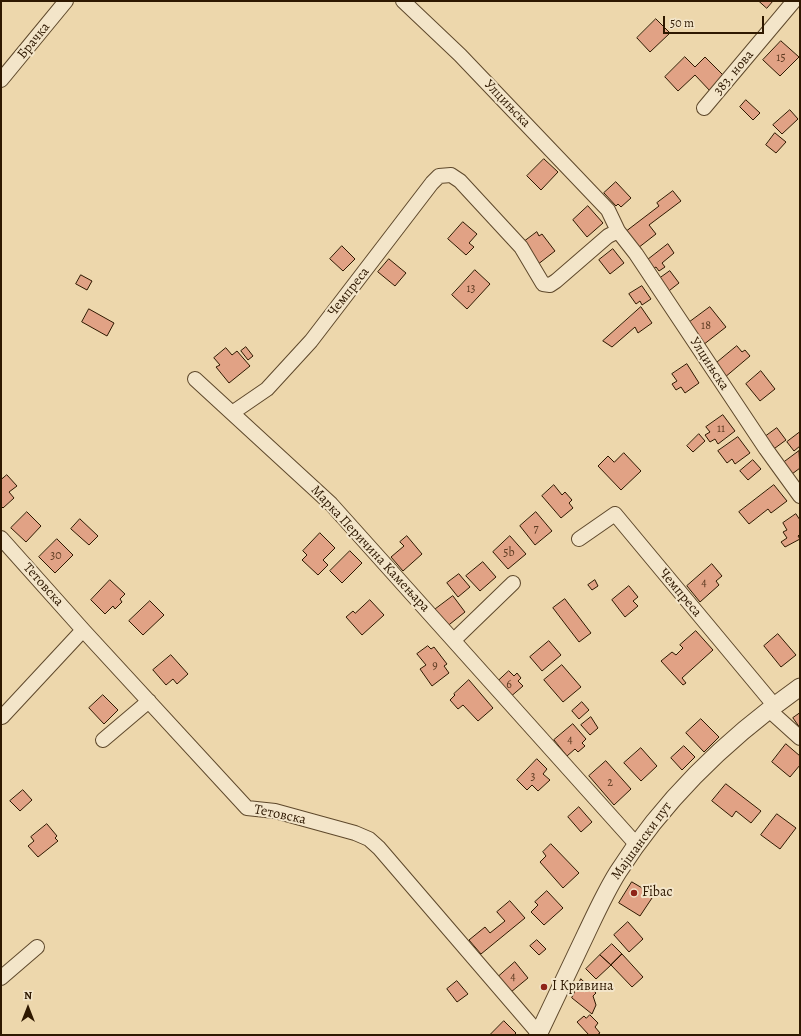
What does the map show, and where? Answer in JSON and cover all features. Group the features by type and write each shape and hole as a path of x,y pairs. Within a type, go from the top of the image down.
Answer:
{"street":[{"name":"Брачка","path":"1,80 66,1"},
{"name":"Улцињска","path":"403,1 460,55 608,210 618,231 636,254 766,449 800,496"},
{"name":"383. нова","path":"704,108 794,1"},
{"name":"Чемпреса","path":"232,414 267,389 311,341 439,176 451,175 460,181 521,247 543,284 550,285 556,281 608,236 618,231"},
{"name":"Марка Перичина Камењара","path":"195,379 331,504 636,844"},
{"name":"Чемпреса","path":"579,539 615,514 772,707"},
{"name":"Тетовска","path":"1,538 83,630 247,808 275,811 355,833 369,839 379,848 538,1034"},
{"path":"454,640 513,583"},
{"path":"2,717 83,630"},
{"name":"Мајшански пут","path":"538,1034 606,892 636,844 674,797 724,747 772,707 800,687"},
{"path":"103,740 149,701"},
{"path":"772,707 800,738"},
{"path":"1,978 37,947"}],"building":[{"path":"759,1 773,1 767,8"},
{"path":"656,19 670,33 650,52 637,38"},
{"path":"781,41 799,57 780,76 763,60"},
{"path":"685,57 695,67 705,57 726,78 711,92 695,75 678,91 665,77"},
{"path":"746,100 760,113 753,120 740,107"},
{"path":"790,110 798,119 782,134 773,125"},
{"path":"775,133 786,142 776,153 766,145"},
{"path":"544,159 558,172 541,190 527,176"},
{"path":"616,182 631,198 621,207 618,204 616,206 604,193"},
{"path":"673,191 681,201 649,225 656,234 638,248 625,232 659,206 657,203"},
{"path":"588,206 603,223 587,237 573,220"},
{"path":"463,222 477,234 469,243 474,247 466,255 448,239"},
{"path":"537,232 539,236 542,234 555,251 537,265 521,244"},
{"path":"668,244 674,253 662,263 665,267 659,271 656,267 651,270 645,262"},
{"path":"342,246 355,259 343,271 330,259"},
{"path":"613,249 624,263 610,274 599,260"},
{"path":"389,259 406,273 395,286 378,272"},
{"path":"475,270 490,284 467,309 452,295"},
{"path":"670,271 679,283 665,294 656,281"},
{"path":"81,275 92,281 87,290 76,284"},
{"path":"642,286 651,299 642,305 640,301 636,304 629,294"},
{"path":"641,307 652,323 638,333 635,327 612,347 603,341"},
{"path":"710,307 726,327 703,345 687,324"},
{"path":"89,309 114,323 107,336 82,322"},
{"path":"737,346 742,352 745,350 750,356 724,378 714,365"},
{"path":"246,347 253,356 248,360 241,351"},
{"path":"226,348 232,355 237,351 250,366 229,383 216,367 220,365 214,358"},
{"path":"687,364 699,383 685,393 681,387 676,390 672,384 677,381 672,374"},
{"path":"761,371 775,389 760,401 746,384"},
{"path":"723,415 735,431 718,444 715,439 710,442 705,435 710,432 706,427"},
{"path":"777,428 786,440 771,451 762,439"},
{"path":"800,432 800,446 794,451 787,442"},
{"path":"699,434 705,441 693,452 687,446"},
{"path":"738,437 750,453 735,464 732,459 727,463 718,451"},
{"path":"799,451 800,468 792,474 783,463"},
{"path":"624,453 641,471 621,490 598,466 608,456 614,462"},
{"path":"753,460 761,469 748,480 740,471"},
{"path":"7,475 17,486 9,492 14,498 3,508 1,506 1,480"},
{"path":"554,485 562,495 565,492 572,500 569,503 573,508 561,518 542,496"},
{"path":"774,485 787,501 771,513 768,509 749,524 739,512"},
{"path":"27,512 41,526 26,542 11,528"},
{"path":"536,512 552,531 535,545 520,526"},
{"path":"796,514 800,520 800,534 798,536 800,539 785,547 781,542 787,538 783,532 787,530 783,523"},
{"path":"80,519 98,536 89,545 71,529"},
{"path":"320,533 335,548 323,560 328,565 318,575 302,560 307,555 303,551"},
{"path":"407,536 422,554 403,571 391,557 404,546 400,542"},
{"path":"510,536 526,554 508,569 493,552"},
{"path":"57,539 73,555 55,573 39,557"},
{"path":"350,551 362,563 342,583 330,571"},
{"path":"483,562 496,577 480,591 466,576"},
{"path":"712,564 722,576 716,581 719,585 700,602 687,586"},
{"path":"459,574 470,587 458,597 447,583"},
{"path":"110,580 125,594 120,599 122,602 115,609 113,606 105,614 91,600"},
{"path":"595,580 598,586 592,590 588,585"},
{"path":"629,586 638,597 633,601 638,606 625,617 612,600"},
{"path":"453,596 465,612 445,628 433,611"},
{"path":"565,599 591,633 579,642 553,608"},
{"path":"370,600 384,615 362,635 346,617 353,611 355,613"},
{"path":"150,601 164,615 143,635 129,621"},
{"path":"696,631 713,650 682,678 686,683 683,685 661,661 672,652 676,655 683,648 680,645"},
{"path":"778,634 796,655 781,667 764,646"},
{"path":"549,641 561,655 542,671 530,657"},
{"path":"428,646 431,649 434,647 447,664 444,666 449,673 432,686 420,669 426,665 417,654"},
{"path":"171,655 188,674 177,684 173,679 166,685 153,670"},
{"path":"562,665 581,687 563,702 544,680"},
{"path":"509,671 514,676 517,673 521,678 518,681 523,686 509,698 495,684"},
{"path":"469,680 493,708 478,721 463,705 458,709 450,700 455,695 454,694"},
{"path":"103,695 118,710 104,724 89,708"},
{"path":"582,702 589,710 579,719 572,711"},
{"path":"800,713 800,728 793,718"},
{"path":"591,717 598,728 590,735 581,725"},
{"path":"701,719 719,737 704,752 686,733"},
{"path":"573,724 586,739 582,743 585,746 578,752 575,749 567,756 554,740"},
{"path":"786,744 800,756 800,765 790,777 772,762"},
{"path":"684,746 695,757 682,770 671,758"},
{"path":"641,748 657,766 641,781 624,763"},
{"path":"537,759 547,769 543,774 550,780 538,791 532,785 527,790 517,780"},
{"path":"606,761 631,789 614,805 589,776"},
{"path":"726,784 761,811 751,823 736,811 732,817 712,801"},
{"path":"23,790 32,800 20,811 10,801"},
{"path":"579,807 592,822 581,832 568,817"},
{"path":"777,814 796,828 780,849 761,835"},
{"path":"47,824 57,836 55,838 58,841 38,857 28,846 34,841 31,837"},
{"path":"551,844 579,873 563,888 540,862 546,856 543,852"},
{"path":"632,882 654,895 640,916 619,903"},
{"path":"547,891 563,908 544,925 531,912 538,905 535,902"},
{"path":"510,901 525,918 481,954 469,940 485,927 490,933 505,921 497,912"},
{"path":"628,922 643,939 629,952 614,935"},
{"path":"537,940 546,949 539,955 530,946"},
{"path":"612,944 622,954 611,965 600,955"},
{"path":"622,954 643,977 632,987 611,965"},
{"path":"600,955 611,965 596,979 586,969"},
{"path":"515,962 528,978 511,992 498,977"},
{"path":"581,979 596,993 593,996 596,1005 592,1014 572,998"},
{"path":"457,981 468,994 457,1002 447,989"},
{"path":"590,1015 598,1023 595,1027 600,1033 597,1035 589,1035 577,1022 584,1016 586,1018"},
{"path":"504,1021 516,1033 514,1035 490,1035"}],"place":[{"name":"Fibac","path":"634,893"},
{"name":"I Кривина","path":"544,987"}]}
